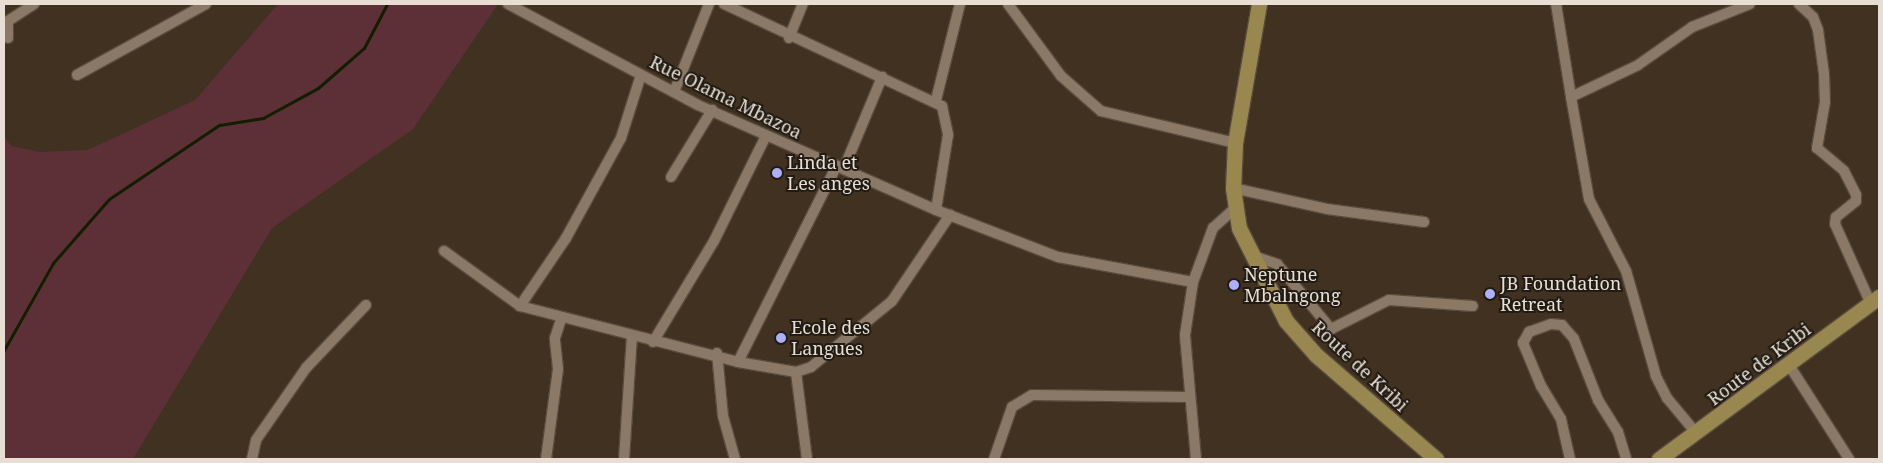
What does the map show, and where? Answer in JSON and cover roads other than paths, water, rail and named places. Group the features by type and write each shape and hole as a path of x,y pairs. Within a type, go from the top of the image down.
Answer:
{"main road":[{"name":"Route de Kribi","path":"1260,4 1235,143 1233,188 1234,209 1249,254 1286,321 1316,355 1436,459"},
{"name":"Route de Kribi","path":"1659,459 1697,434 1875,300"}],"street":[{"path":"8,38 8,21 34,4"},
{"path":"77,75 206,4"},
{"name":"Rue Olama Mbazoa","path":"508,4 674,92 766,136 840,166 936,210 1082,264 1194,282"},
{"path":"674,92 709,4"},
{"path":"724,4 789,38 936,100 947,116 948,135 936,210"},
{"path":"789,38 803,4"},
{"path":"936,100 960,4"},
{"path":"1008,4 1061,76 1101,110 1235,143"},
{"path":"1556,4 1589,199 1626,271 1656,376 1667,398 1697,434"},
{"path":"1571,96 1638,65 1692,27 1750,4"},
{"path":"1799,4 1815,23 1824,74 1825,102 1817,148 1844,171 1856,195 1856,201 1836,217 1835,224 1875,300"},
{"path":"520,306 566,238 621,138 641,74"},
{"path":"738,362 840,166 882,77"},
{"path":"671,177 712,110"},
{"path":"653,342 714,241 766,136"},
{"path":"1233,188 1327,209 1424,222"},
{"path":"1196,459 1188,398 1185,335 1194,282 1213,228 1234,209"},
{"path":"444,251 520,306 653,342 718,353 738,362 796,372 811,368 892,301 950,215"},
{"path":"1249,254 1278,264 1331,329 1389,300 1473,306"},
{"path":"252,459 256,440 306,368 366,305"},
{"path":"546,459 558,369 555,338 562,317"},
{"path":"1570,459 1561,418 1541,386 1523,343 1529,332 1551,324 1562,325 1574,339 1598,400 1618,432 1626,459"},
{"path":"624,459 632,336"},
{"path":"718,353 722,416 735,459"},
{"path":"1789,365 1849,459"},
{"path":"796,372 807,459"},
{"path":"994,459 1012,407 1026,397 1188,398"}],"waterway":[{"path":"4,350 53,263 109,199 219,125 263,118 318,88 364,48 387,4"}],"place":[{"name":"Linda et Les anges","path":"777,173"},
{"name":"Neptune Mbalngong","path":"1234,285"},
{"name":"JB Foundation Retreat","path":"1490,294"},
{"name":"Ecole des Langues","path":"781,338"}]}
